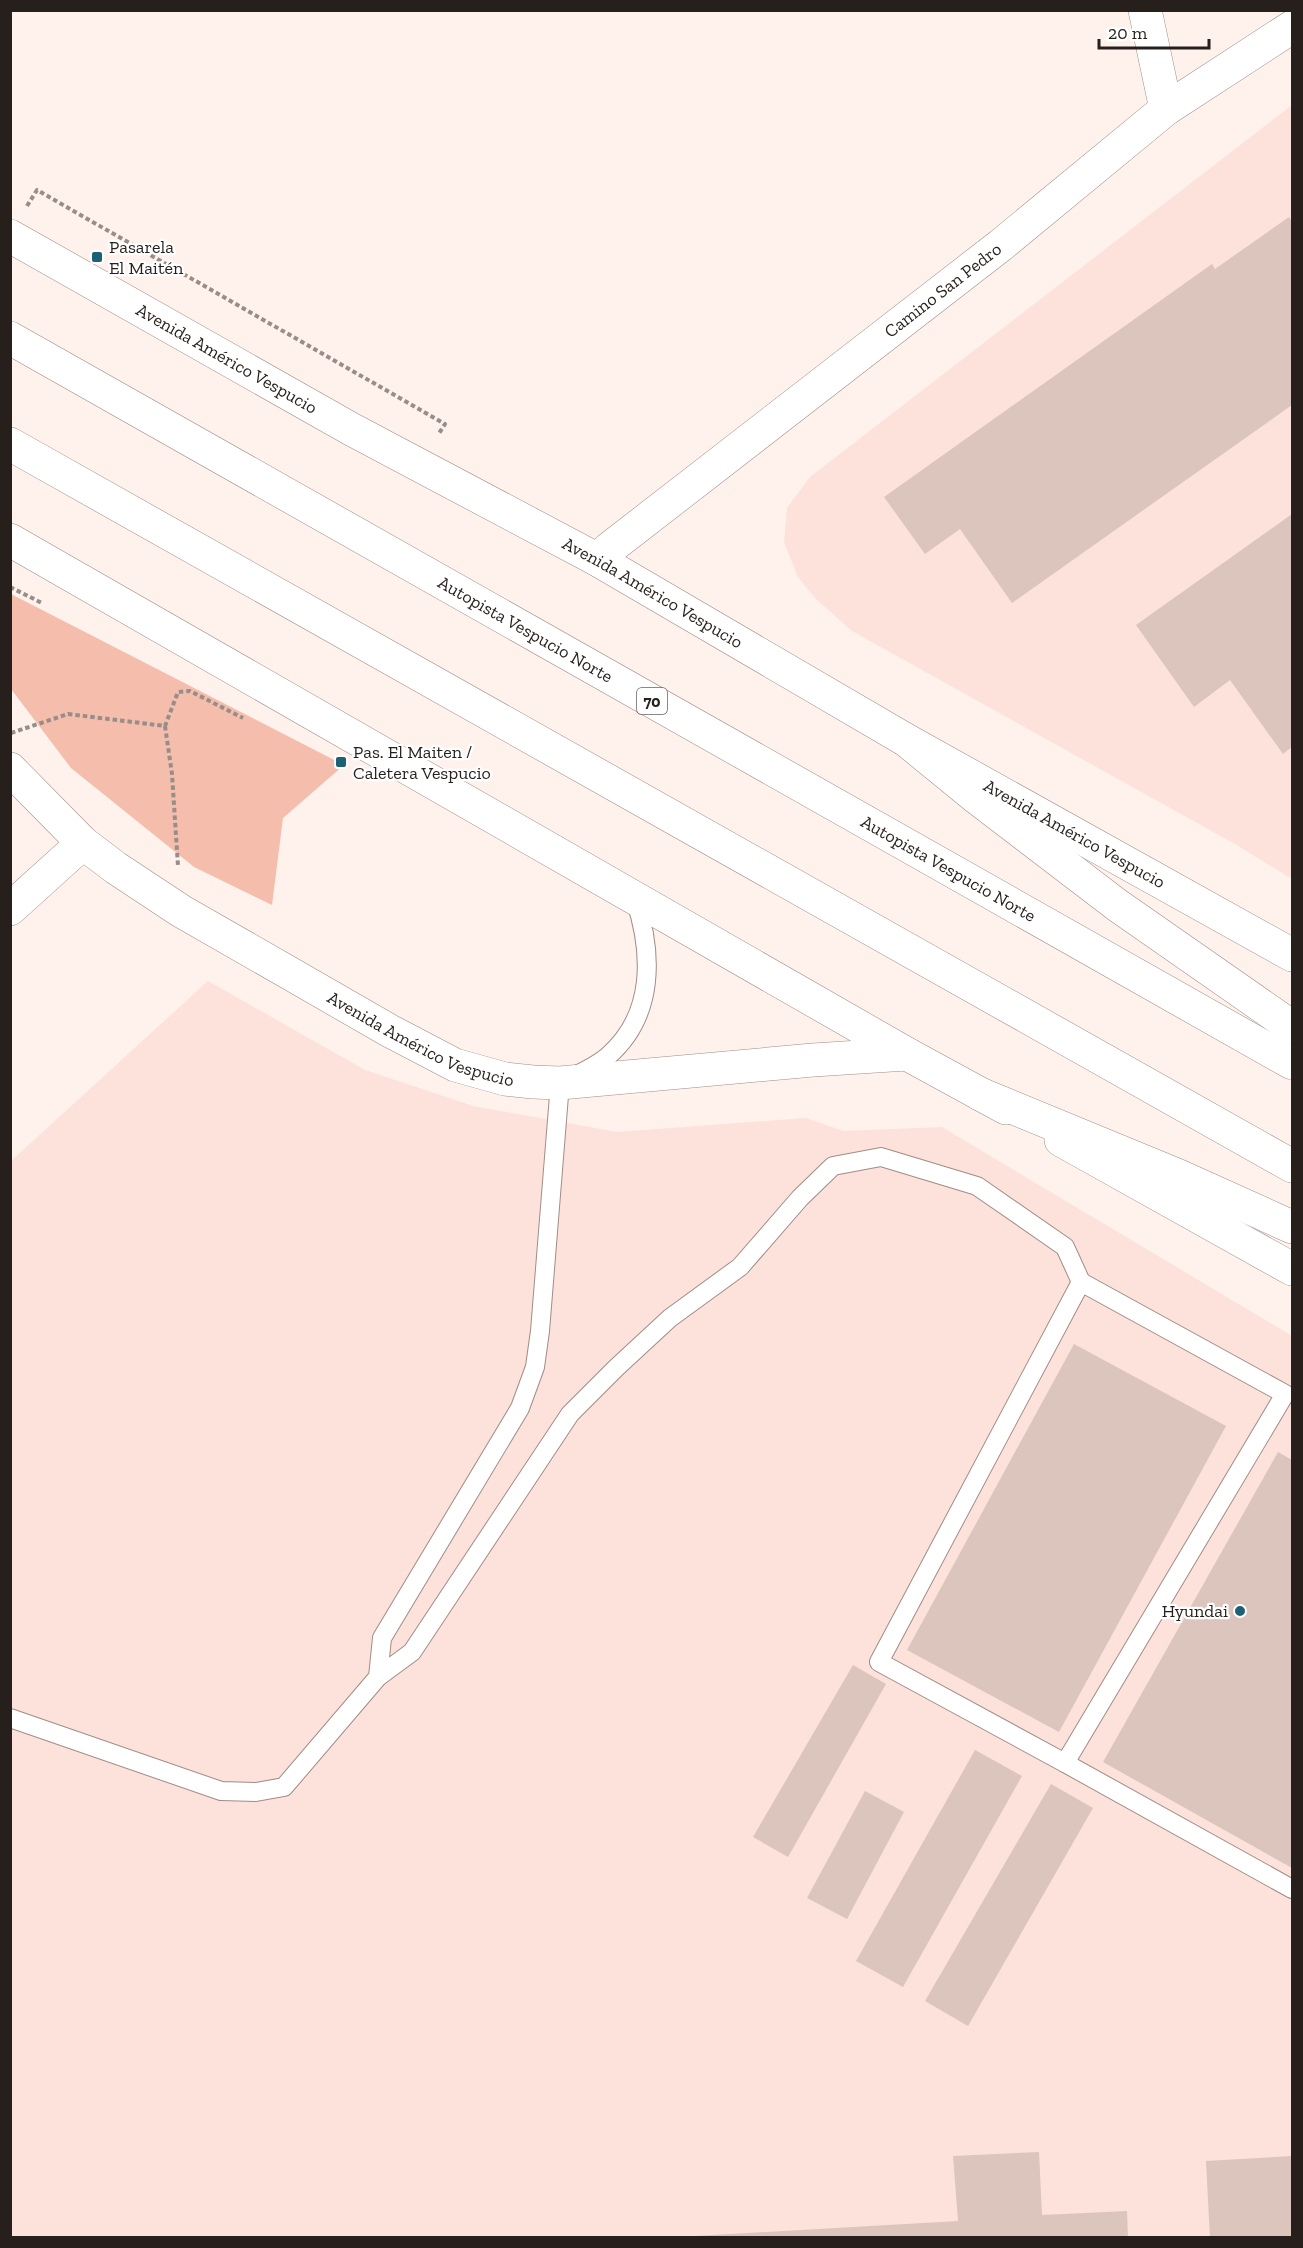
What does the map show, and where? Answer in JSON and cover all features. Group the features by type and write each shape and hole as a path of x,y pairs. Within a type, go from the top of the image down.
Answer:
{"main road":[{"path":"1145,10 1166,109"},
{"name":"Camino San Pedro","path":"598,560 610,548 1001,245 1166,109 1293,27"},
{"name":"Avenida Américo Vespucio","path":"10,236 351,429 598,560 906,740 1293,955"},
{"name":"Autopista Vespucio Norte","path":"10,338 1293,1063"},
{"path":"10,444 1293,1166"},
{"path":"10,540 907,1054 1293,1269"},
{"path":"906,740 976,798 1117,906 1293,1027"},
{"name":"Avenida Américo Vespucio","path":"10,769 83,843 181,911 390,1031 456,1065 505,1079 560,1083 813,1060 907,1054"},
{"path":"10,909 83,843"},
{"path":"980,1094 1157,1166 1293,1227"}],"lane":[{"path":"378,1677 382,1638 520,1408 535,1367 540,1331 560,1083 594,1066 608,1056 629,1031 639,1013 645,994 648,954 643,922 634,897"},
{"path":"10,1718 221,1791 256,1792 284,1787 378,1677 412,1652 570,1414 669,1318 740,1267 800,1198 833,1166 881,1157 977,1186 1065,1247 1081,1282 1289,1396 1065,1763"},
{"path":"1081,1282 879,1662 1293,1889"}],"path":[{"path":"26,208 37,190 445,424"},
{"path":"181,911 172,774 165,726 178,692 190,691 251,722"},
{"path":"10,733 68,714 165,726"}],"shaded area":[{"path":"1292,105 1292,879 1235,844 852,631 815,598 798,577 784,542 787,508 810,477"},
{"path":"11,594 344,765 283,818 272,905 194,867 71,768 11,689"},
{"path":"208,981 365,1070 473,1106 617,1132 806,1118 843,1131 942,1127 1292,1336 1292,2237 11,2238 11,1161"}],"building":[{"path":"1289,217 1292,222 1292,405 1012,603 960,529 925,554 884,497 1212,264 1215,269"},
{"path":"1292,514 1292,747 1283,754 1230,680 1194,707 1136,625"},
{"path":"1074,1344 1226,1426 1059,1732 907,1650"},
{"name":"Hyundai","path":"1278,1452 1292,1460 1292,1868 1103,1762"},
{"path":"853,1665 886,1684 788,1857 753,1837"},
{"path":"975,1750 1022,1776 903,1987 856,1961"},
{"path":"1051,1784 1093,1808 968,2026 925,2001"},
{"path":"865,1791 904,1812 847,1919 807,1898"},
{"path":"1039,2152 1042,2215 1127,2211 1128,2238 695,2238 695,2236 958,2221 953,2156"},
{"path":"1292,2156 1292,2238 1210,2238 1206,2161"}],"place":[{"name":"Pasarela El Maitén","path":"97,257"},
{"name":"Pas. El Maiten / Caletera Vespucio","path":"341,762"},
{"name":"Hyundai","path":"1240,1611"}]}
